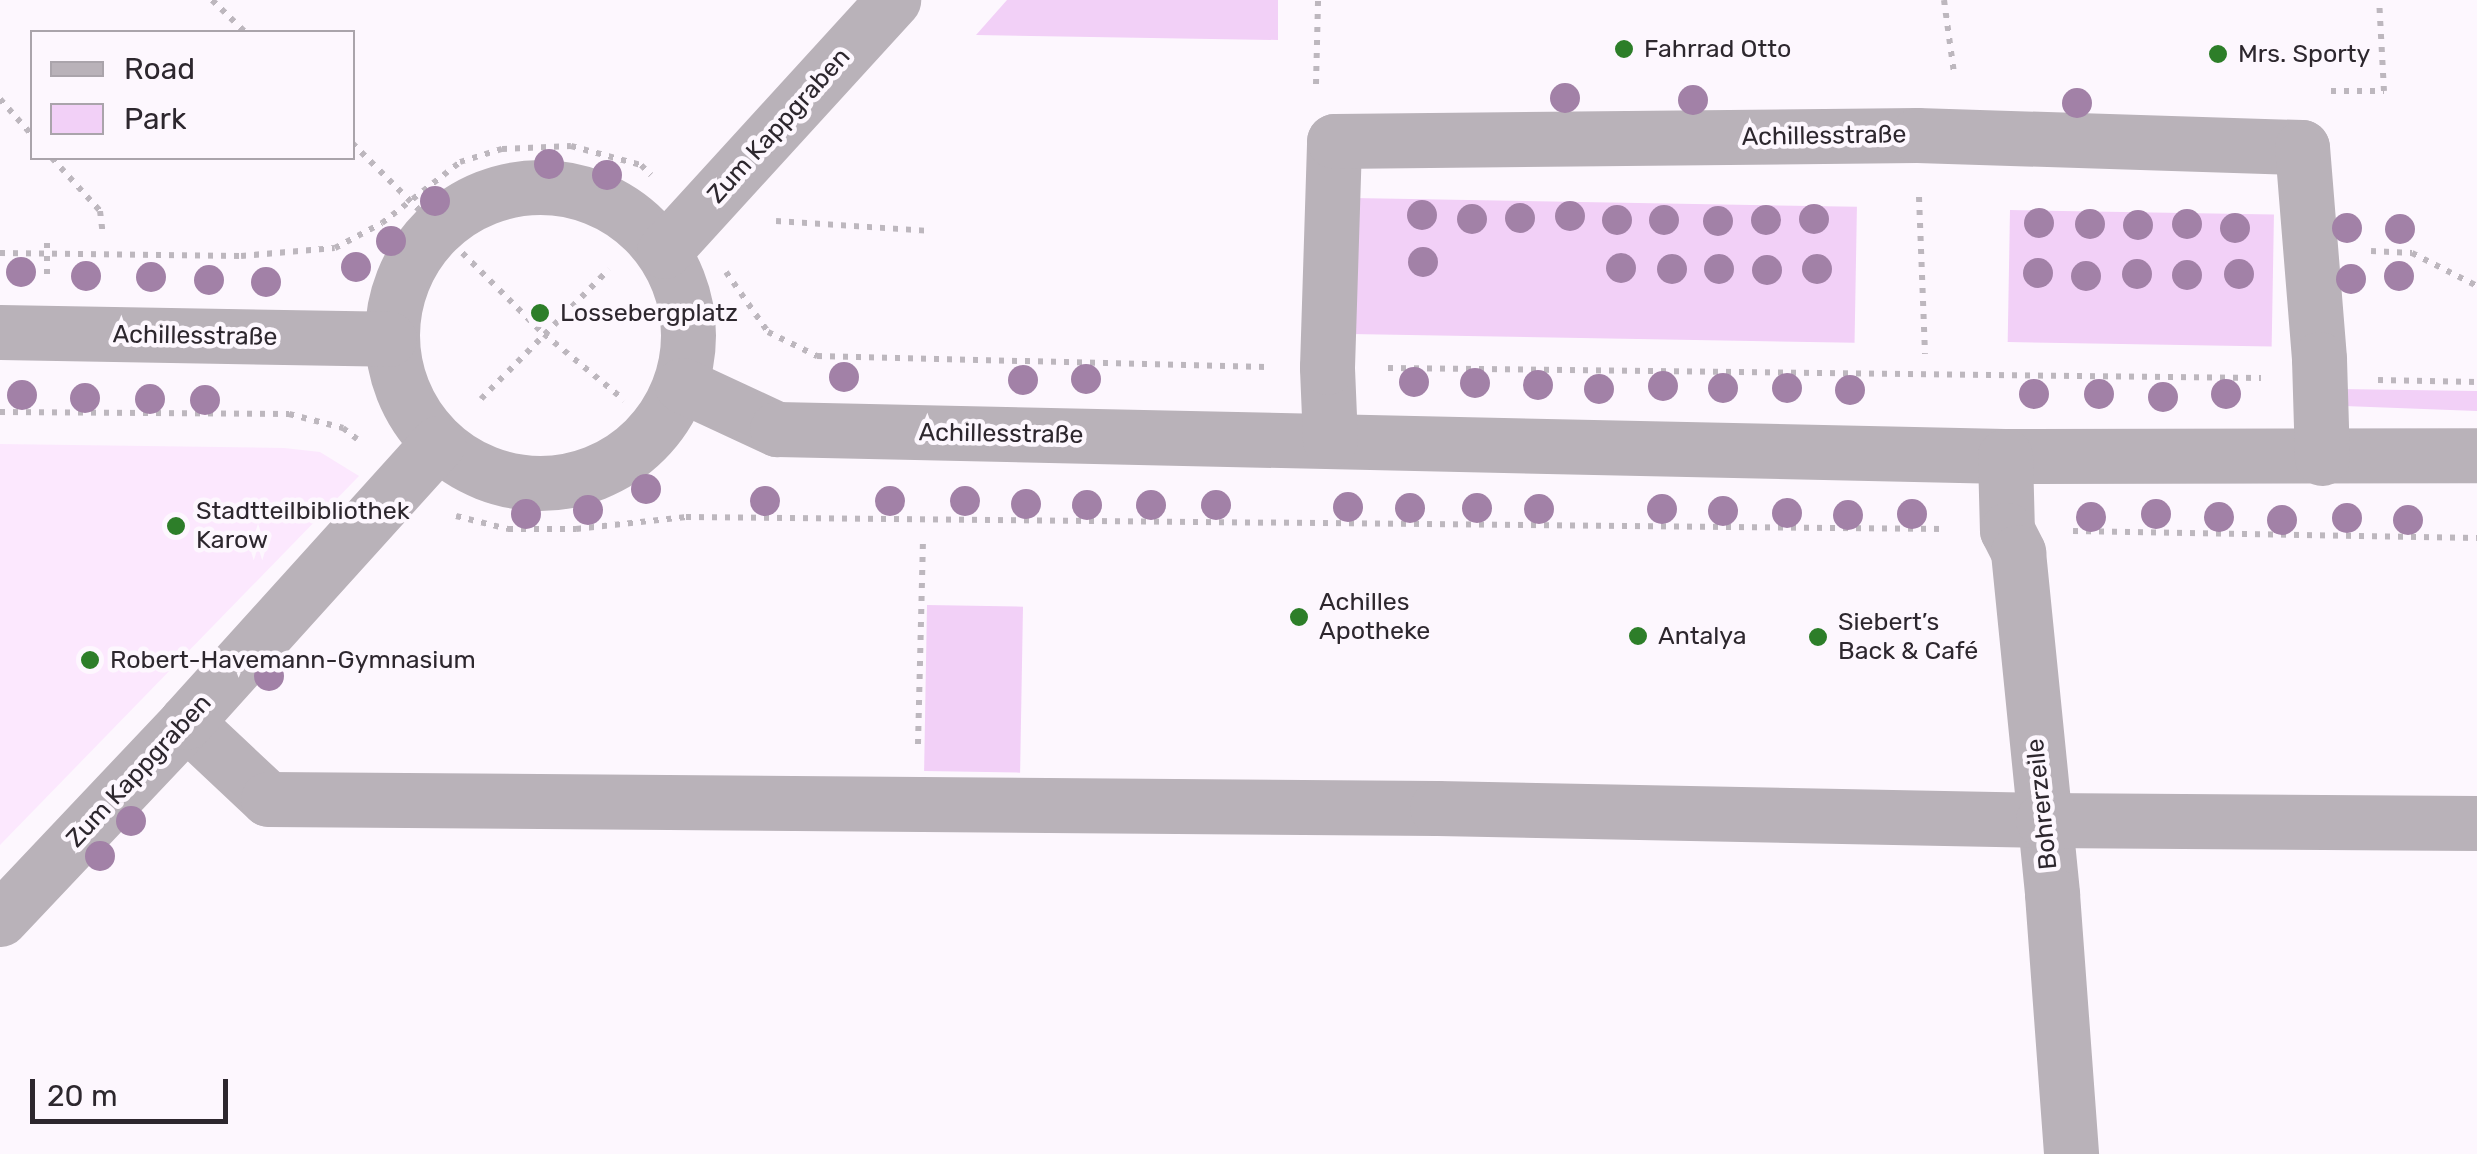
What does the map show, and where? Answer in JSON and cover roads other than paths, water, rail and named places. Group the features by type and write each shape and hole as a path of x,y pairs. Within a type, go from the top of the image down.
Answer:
{"street":[{"name":"Zum Kappgraben","path":"678,235 893,0"},
{"name":"Achillesstraße","path":"1330,440 1327,367 1334,141 1937,136 2302,147 2320,379 2322,458"},
{"path":"528,186 580,191 678,235 690,339 672,404 614,466 552,486 487,477 422,460 389,339 401,280 421,215 528,186"},
{"name":"Achillesstraße","path":"0,332 389,339"},
{"name":"Achillesstraße","path":"672,404 778,429 2005,456 2477,455"},
{"name":"Bohrerzeile","path":"2005,456 2008,530 2018,552 2072,1154"},
{"name":"Zum Kappgraben","path":"0,918 186,722 422,460"},
{"path":"186,722 268,799 1398,808 2043,820 2477,823"}],"place":[{"name":"Fahrrad Otto","path":"1624,49"},
{"name":"Mrs. Sporty","path":"2218,54"},
{"name":"Lossebergplatz","path":"540,313"},
{"name":"Stadtteilbibliothek Karow","path":"176,526"},
{"name":"Achilles Apotheke","path":"1299,617"},
{"name":"Antalya","path":"1638,636"},
{"name":"Siebert’s Back & Café","path":"1818,637"},
{"name":"Robert-Havemann-Gymnasium","path":"90,660"}]}
